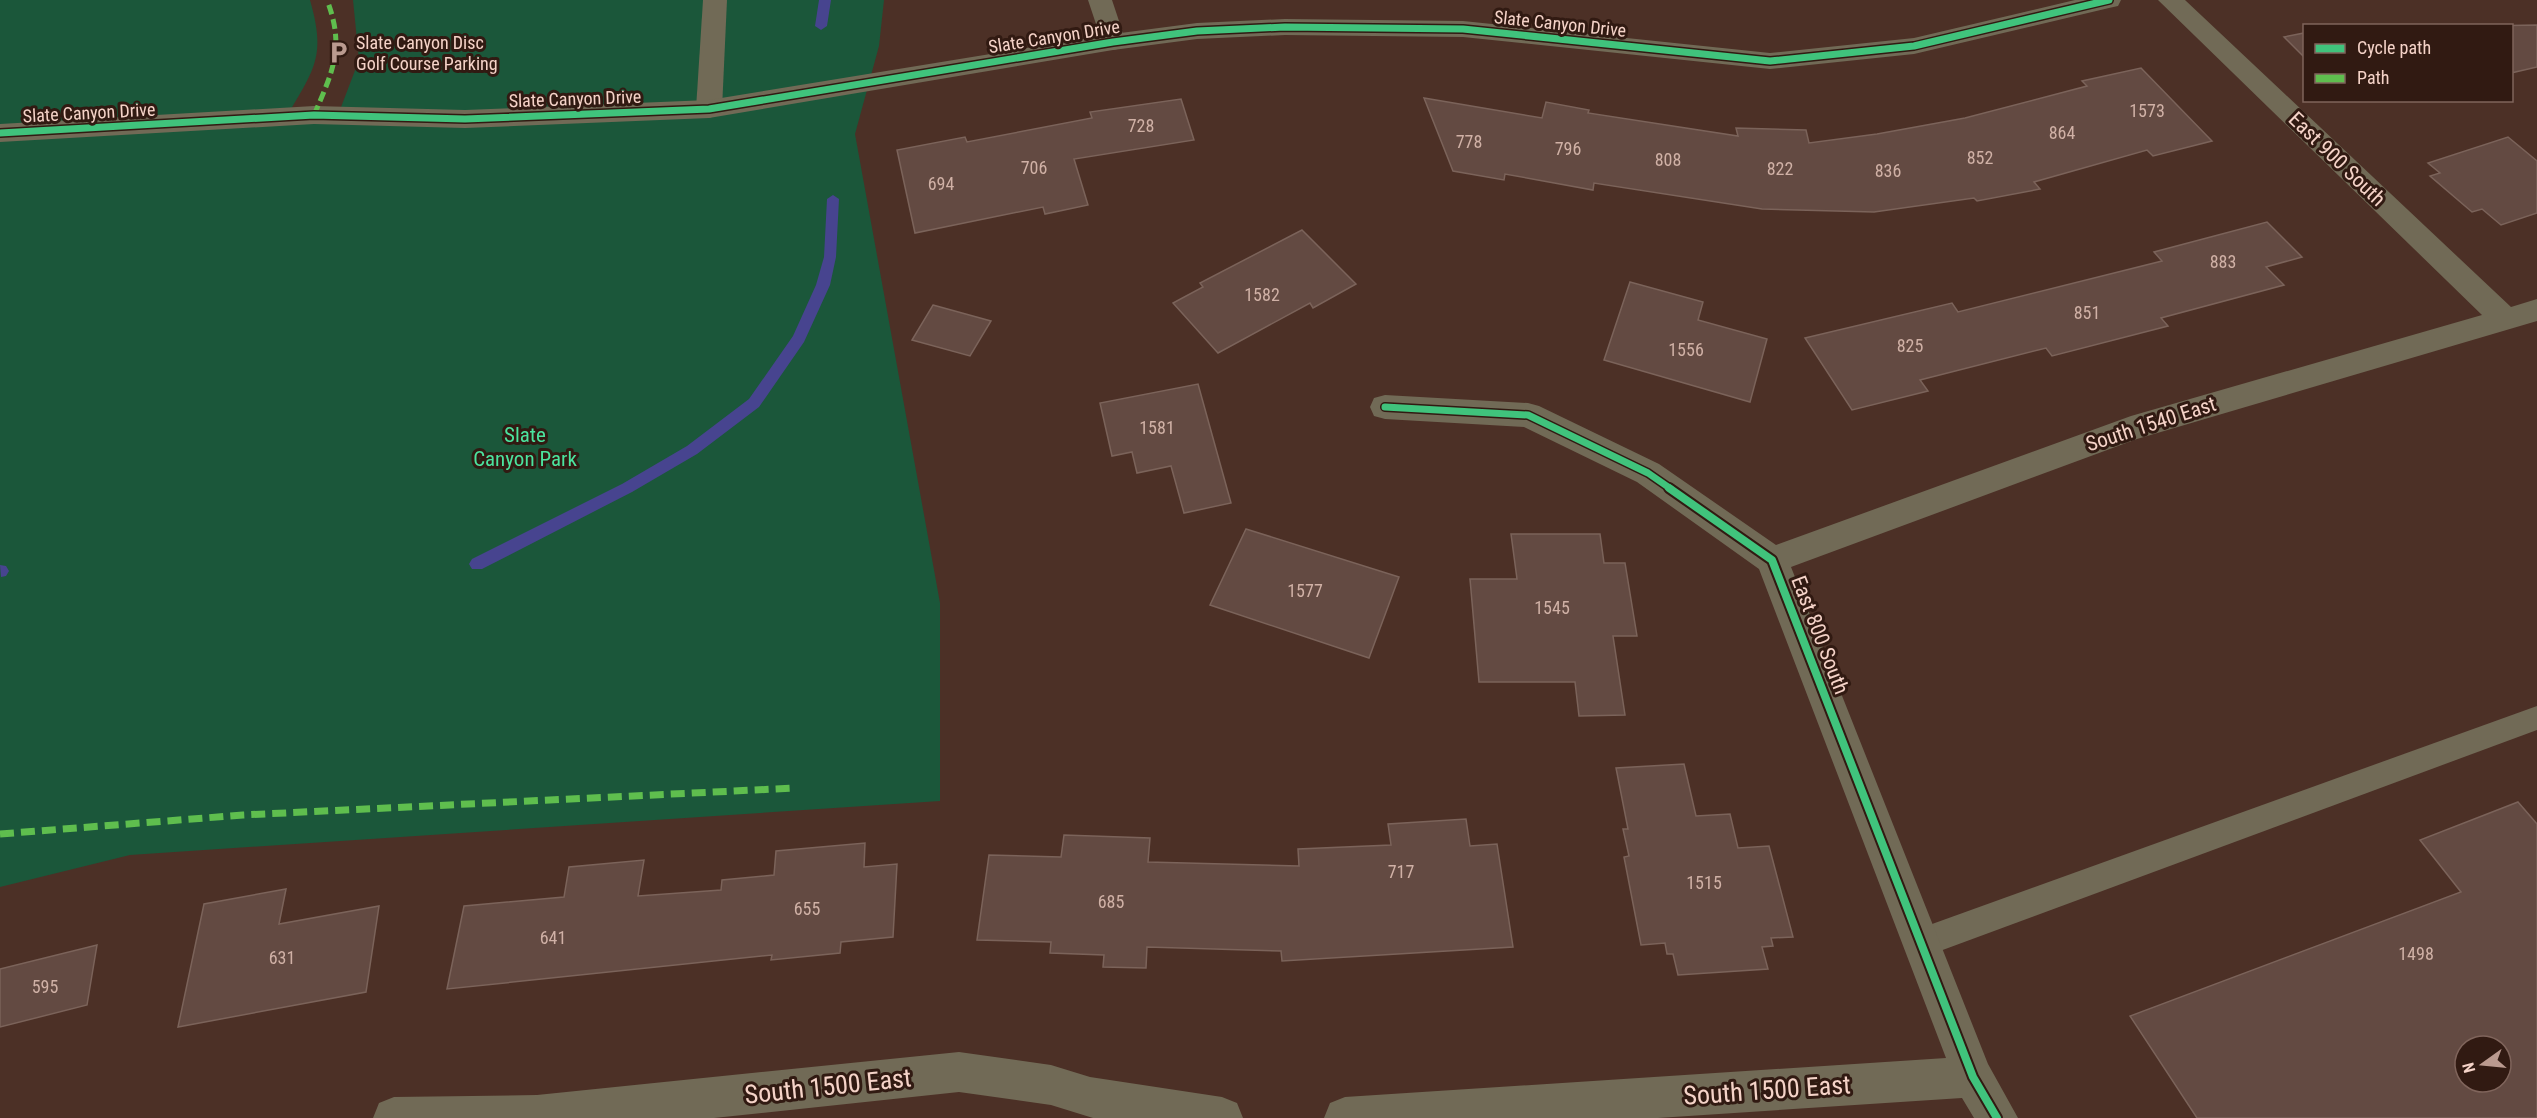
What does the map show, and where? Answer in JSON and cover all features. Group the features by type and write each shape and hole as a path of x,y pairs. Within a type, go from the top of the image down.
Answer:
{"street":[{"path":"709,109 715,0"},
{"path":"1100,0 1113,42"},
{"name":"Slate Canyon Drive","path":"0,133 314,115 465,119 709,109 1113,42 1197,31 1286,27 1463,29 1770,61 1914,46 2109,0"},
{"name":"East 900 South","path":"2170,0 2504,318"},
{"name":"South 1540 East","path":"1772,560 2131,428 2537,310"},
{"name":"East 800 South","path":"1384,407 1528,415 1648,473 1772,560 1973,1077 1996,1118"},
{"name":"South 1500 East","path":"394,1118 537,1117 959,1072 1051,1085 1090,1097 1222,1118"},
{"name":"South 1500 East","path":"1345,1118 1973,1077"}],"lane":[{"path":"1920,943 2537,718"}],"green space":[{"name":"Slate Canyon Park","path":"0,0 310,0 317,35 315,61 305,86 287,116 338,115 359,60 353,0 884,0 879,46 855,134 940,603 940,801 130,855 0,887"}],"building":[{"path":"2513,25 2537,25 2537,67 2513,73"},
{"path":"2303,33 2303,56 2284,37"},
{"path":"2141,68 2212,141 2153,156 2147,150 2034,182 2040,189 1977,201 1974,198 1874,212 1762,209 1594,183 1593,190 1505,174 1504,180 1453,171 1424,98 1542,118 1546,102 1589,110 1588,113 1738,136 1736,128 1806,130 1809,143 1877,134 1965,118 2087,86 2082,81"},
{"path":"1181,99 1194,140 1074,159 1088,205 1045,214 1043,207 915,233 897,150 965,137 967,142 1092,118 1090,112"},
{"path":"2508,137 2537,161 2537,213 2501,225 2482,209 2472,212 2430,176 2440,173 2428,163"},
{"path":"2267,222 2302,257 2266,267 2284,285 2161,318 2168,326 2052,356 2046,348 1920,380 1928,391 1852,410 1805,338 1952,303 1958,312 2162,261 2154,252"},
{"path":"1302,230 1356,284 1313,308 1310,303 1218,353 1173,303 1203,287 1200,283"},
{"path":"1630,282 1703,302 1698,320 1767,339 1750,402 1604,360"},
{"path":"933,305 991,321 970,356 912,340"},
{"path":"1198,384 1231,503 1184,513 1171,466 1137,473 1132,452 1112,456 1100,403"},
{"path":"1246,529 1399,577 1369,658 1210,605"},
{"path":"1511,534 1600,534 1604,563 1625,563 1637,636 1613,636 1625,715 1579,716 1575,682 1479,682 1470,579 1517,579"},
{"path":"1684,764 1696,816 1730,814 1738,848 1769,846 1793,937 1771,938 1773,946 1762,947 1768,969 1678,975 1673,954 1667,954 1665,943 1641,945 1624,857 1629,856 1623,829 1628,829 1616,768"},
{"path":"2518,802 2537,824 2537,1118 2197,1118 2130,1016 2461,892 2420,840"},
{"path":"1466,819 1470,846 1497,844 1513,947 1282,961 1281,951 1147,947 1146,968 1103,967 1104,955 1050,953 1051,942 977,940 989,855 1061,857 1064,835 1150,838 1148,862 1299,866 1298,849 1391,845 1388,824"},
{"path":"865,843 864,867 897,864 893,937 841,942 840,953 771,960 772,955 447,989 464,906 564,897 569,867 644,860 638,896 721,890 722,880 774,875 776,851"},
{"path":"286,889 279,924 379,906 366,992 178,1027 204,904"},
{"path":"97,945 87,1005 0,1027 0,969"}],"waterway":[{"path":"821,26 825,0"},
{"path":"477,564 627,488 692,450 754,403 799,338 823,285 830,257 833,199"}],"marked path":[{"path":"314,115 332,72 338,46 334,17 327,0"},
{"path":"0,834 243,815 796,788"}],"cycle path":[{"path":"0,133 314,115 465,119 709,109 1113,42 1197,31 1285,27 1463,29 1770,61 1914,46 2109,0"},
{"path":"1385,407 1528,415 1648,473 1772,560 1973,1077 1997,1118"}],"place":[{"name":"Slate Canyon Disc Golf Course Parking","path":"338,53"}]}
